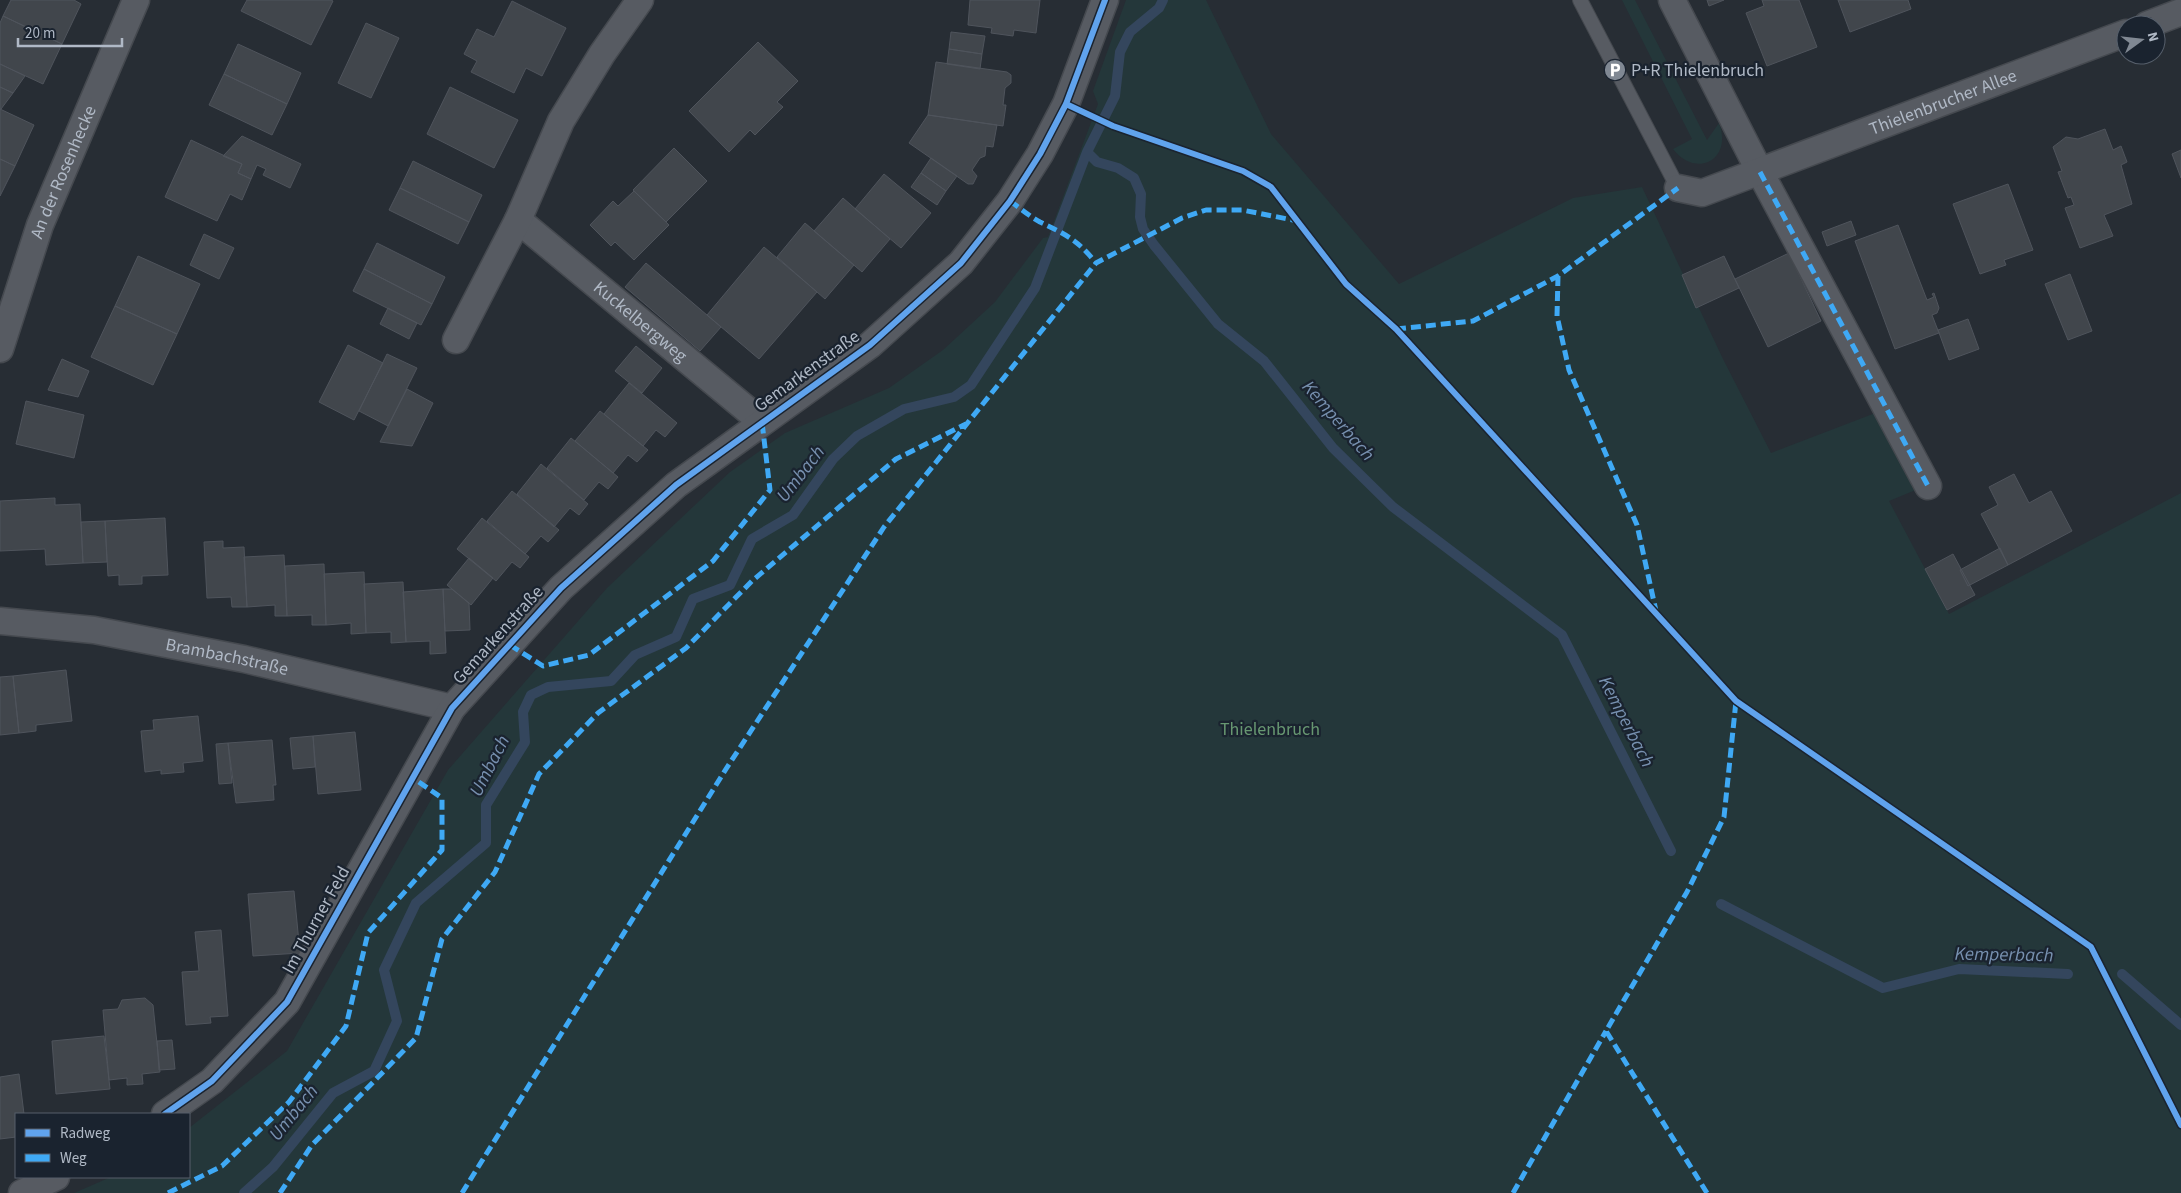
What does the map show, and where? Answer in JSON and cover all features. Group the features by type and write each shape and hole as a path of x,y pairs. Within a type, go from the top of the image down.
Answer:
{"street":[{"name":"An der Rosenhecke","path":"0,350 40,225 136,0"},
{"path":"456,340 518,220 561,121 602,54 640,0"},
{"name":"Gemarkenstraße","path":"452,708 561,588 676,485 870,345 961,263 1010,201 1040,154 1066,104 1105,0"},
{"path":"1672,0 1760,172 1928,486"},
{"path":"2166,18 2181,12"},
{"name":"Thielenbrucher Allee","path":"1678,188 1702,193 2116,37"},
{"name":"Kuckelbergweg","path":"518,220 762,422"},
{"name":"Brambachstraße","path":"0,621 94,630 244,659 452,708"},
{"name":"Im Thurner Feld","path":"166,1113 212,1081 287,1002 452,708"},
{"path":"22,1193 54,1178"}],"lane":[{"name":"Thielenbrucher Allee","path":"1580,0 1678,188"}],"green space":[{"name":"Thielenbruch","path":"1126,0 1206,0 1271,134 1399,284 1573,198 1642,187 1723,359 1771,453 1878,412 1918,489 1889,501 1949,614 2181,493 2181,1193 74,1193 109,1178 190,1178 190,1127 287,1051 448,770 607,588 730,472 785,433 889,388 943,350 995,302 1043,238 1048,237 1098,104 1093,91"},
{"path":"1622,0 1635,0 1707,140 1719,123 1722,136 1721,147 1717,155 1710,161 1701,164 1692,163 1682,158 1673,149 1692,139"}],"building":[{"path":"11,0 74,0 81,4 62,44 3,16"},
{"path":"247,0 333,1 311,45 241,11"},
{"path":"970,0 1040,0 1036,33 1014,30 1013,36 991,33 992,28 968,25"},
{"path":"1707,0 1724,0 1709,6"},
{"path":"1762,0 1799,0 1817,47 1767,66 1746,13 1764,6"},
{"path":"1838,0 1908,0 1911,9 1850,32"},
{"path":"512,1 566,28 542,76 526,68 514,93 471,72 477,61 464,54 477,29 494,37"},
{"path":"3,16 62,44 43,84 0,64 0,23"},
{"path":"366,23 399,38 371,98 338,83"},
{"path":"951,32 985,36 982,54 949,49"},
{"path":"758,42 798,81 777,102 783,107 755,135 750,130 729,152 689,111"},
{"path":"238,44 301,73 287,104 224,74"},
{"path":"949,49 982,54 980,69 947,64"},
{"path":"936,62 1007,72 1011,75 1011,83 1005,88 1003,105 1006,105 1003,126 928,115"},
{"path":"0,64 25,76 13,93 0,87"},
{"path":"224,74 287,104 272,135 209,105"},
{"path":"0,87 13,93 1,109 0,109"},
{"path":"450,87 518,120 494,168 427,134"},
{"path":"0,109 34,125 15,166 0,159"},
{"path":"928,115 997,125 993,147 986,146 985,156 980,158 972,170 977,176 973,184 968,184 909,143"},
{"path":"2105,129 2113,150 2121,146 2127,162 2121,165 2132,204 2104,215 2113,236 2080,248 2065,208 2074,205 2071,197 2068,198 2058,172 2062,171 2053,147 2066,137 2078,139"},
{"path":"242,136 301,164 290,188 263,175 266,169 257,165 251,179 238,173 242,164 223,156"},
{"path":"191,140 242,164 238,173 251,179 242,200 230,194 217,221 165,197"},
{"path":"674,148 707,181 666,222 633,190"},
{"path":"2181,150 2181,178 2172,154"},
{"path":"931,158 957,176 946,191 921,173"},
{"path":"0,159 15,166 0,196"},
{"path":"413,161 482,195 469,222 400,188"},
{"path":"921,173 946,191 937,205 911,187"},
{"path":"884,174 931,213 901,248 855,209"},
{"path":"2008,184 2033,250 2004,260 2006,265 1980,274 1953,204"},
{"path":"400,188 469,222 458,244 389,210"},
{"path":"634,191 669,225 634,260 615,242 611,246 590,225 613,201 618,206"},
{"path":"843,198 890,239 862,272 814,231"},
{"path":"1851,221 1856,235 1827,246 1822,232"},
{"path":"805,223 854,265 825,299 777,257"},
{"path":"1898,225 1927,300 1934,297 1932,294 1934,293 1939,308 1937,313 1932,315 1939,333 1895,349 1855,241"},
{"path":"204,234 234,248 219,279 190,265"},
{"path":"377,243 445,277 432,304 364,269"},
{"path":"764,247 817,292 759,359 707,315"},
{"path":"1789,253 1821,321 1768,347 1735,279"},
{"path":"138,256 200,284 177,334 115,306"},
{"path":"1724,256 1739,288 1696,308 1682,275"},
{"path":"646,263 721,327 700,351 625,287"},
{"path":"364,269 432,304 421,325 353,291"},
{"path":"2070,274 2092,331 2068,340 2045,284"},
{"path":"115,306 177,334 153,385 91,357"},
{"path":"388,308 417,323 409,339 380,324"},
{"path":"1968,319 1979,349 1949,360 1938,330"},
{"path":"348,345 383,363 354,420 319,402"},
{"path":"636,346 662,368 642,393 615,371"},
{"path":"387,354 417,368 388,426 359,411"},
{"path":"62,359 89,371 78,397 48,390"},
{"path":"629,383 677,423 665,437 656,430 643,446 604,414"},
{"path":"407,389 433,403 412,446 380,442"},
{"path":"26,401 84,415 74,458 16,444"},
{"path":"600,411 648,450 637,462 628,455 613,473 575,441"},
{"path":"571,438 618,477 608,489 599,482 584,500 547,468"},
{"path":"541,464 588,504 579,515 570,508 554,527 517,494"},
{"path":"2014,474 2029,503 2051,491 2072,531 2008,565 1981,514 1998,505 1989,487"},
{"path":"512,491 559,530 548,542 541,536 525,554 487,521"},
{"path":"55,498 55,505 80,504 83,563 46,565 45,549 0,551 0,501"},
{"path":"165,518 168,575 142,576 142,584 119,585 119,575 108,576 105,521"},
{"path":"482,518 529,557 520,568 512,562 496,581 457,549"},
{"path":"105,521 107,562 83,563 81,522"},
{"path":"223,541 223,548 244,547 247,607 232,607 231,597 207,598 204,542"},
{"path":"2000,548 2008,565 1968,586 1960,570"},
{"path":"1953,554 1975,595 1947,610 1925,569"},
{"path":"284,555 287,616 275,616 275,605 247,607 244,557"},
{"path":"469,558 493,578 471,605 447,585"},
{"path":"324,564 326,625 312,625 312,615 287,616 285,566"},
{"path":"364,572 366,633 351,634 351,623 326,625 324,574"},
{"path":"403,582 406,642 391,643 391,632 366,633 364,584"},
{"path":"443,589 452,589 469,603 470,630 445,631"},
{"path":"443,589 446,653 430,654 430,641 406,642 403,592"},
{"path":"66,670 72,721 36,725 36,731 19,733 13,676"},
{"path":"13,676 19,733 0,735 0,677"},
{"path":"198,716 203,761 183,763 184,772 161,774 161,770 145,772 141,731 154,730 153,720"},
{"path":"355,732 361,790 318,794 313,736"},
{"path":"313,736 315,767 293,769 290,738"},
{"path":"272,740 276,785 273,785 274,800 236,803 228,743"},
{"path":"228,743 232,783 219,784 216,744"},
{"path":"294,891 300,953 253,956 248,894"},
{"path":"221,930 228,1016 210,1017 211,1023 186,1025 182,972 199,971 195,932"},
{"path":"145,998 153,1005 160,1072 142,1074 143,1084 127,1085 127,1078 109,1080 103,1010 118,1009 122,1000"},
{"path":"104,1036 110,1089 56,1094 52,1041"},
{"path":"172,1040 175,1069 159,1070 157,1041"},
{"path":"19,1074 24,1113 15,1113 15,1137 0,1139 0,1077"}],"waterway":[{"name":"Kemperbach","path":"1163,0 1159,8 1130,32 1120,52 1115,96 1087,152 1097,162 1118,168 1134,178 1141,194 1140,217 1143,229 1154,245 1218,324 1264,361 1333,448 1393,507 1562,635 1671,851"},
{"name":"Umbach","path":"244,1193 273,1167 333,1093 374,1071 397,1021 384,970 416,903 486,843 486,805 525,742 523,712 531,695 548,687 611,681 635,655 676,637 693,599 730,585 752,539 793,515 833,459 857,436 904,409 954,397 971,385 1035,288 1087,152"},
{"name":"Kemperbach","path":"1721,904 1883,988 1959,969 2068,974"},
{"name":"Kemperbach","path":"2122,974 2181,1025"}],"marked path":[{"path":"1760,172 1928,486"},
{"path":"1396,329 1473,321 1558,276 1678,188"},
{"path":"1010,201 1036,220 1071,238 1096,263"},
{"path":"462,1193 726,769 884,527 1096,263 1182,218 1206,210 1242,210 1298,221"},
{"path":"1558,276 1557,316 1569,370 1637,525 1656,611"},
{"path":"510,645 543,666 589,655 713,561 770,490 762,422"},
{"path":"280,1193 312,1145 416,1038 442,939 495,872 539,774 598,713 686,648 752,581 896,459 966,424"},
{"path":"1707,1193 1606,1031 1687,892 1724,817 1736,701"},
{"path":"168,1193 222,1166 289,1102 346,1026 368,933 442,850 442,798 413,778"},
{"path":"1513,1193 1606,1031"}],"cycle path":[{"path":"166,1113 212,1081 287,1002 452,708 561,588 676,485 870,345 961,263 1010,201 1040,154 1066,104 1105,0"},
{"path":"1066,104 1113,126 1243,171 1271,187 1346,284 1396,329 1736,701 2091,947 2181,1125"}],"place":[{"name":"P+R Thielenbruch","path":"1615,70"}]}
